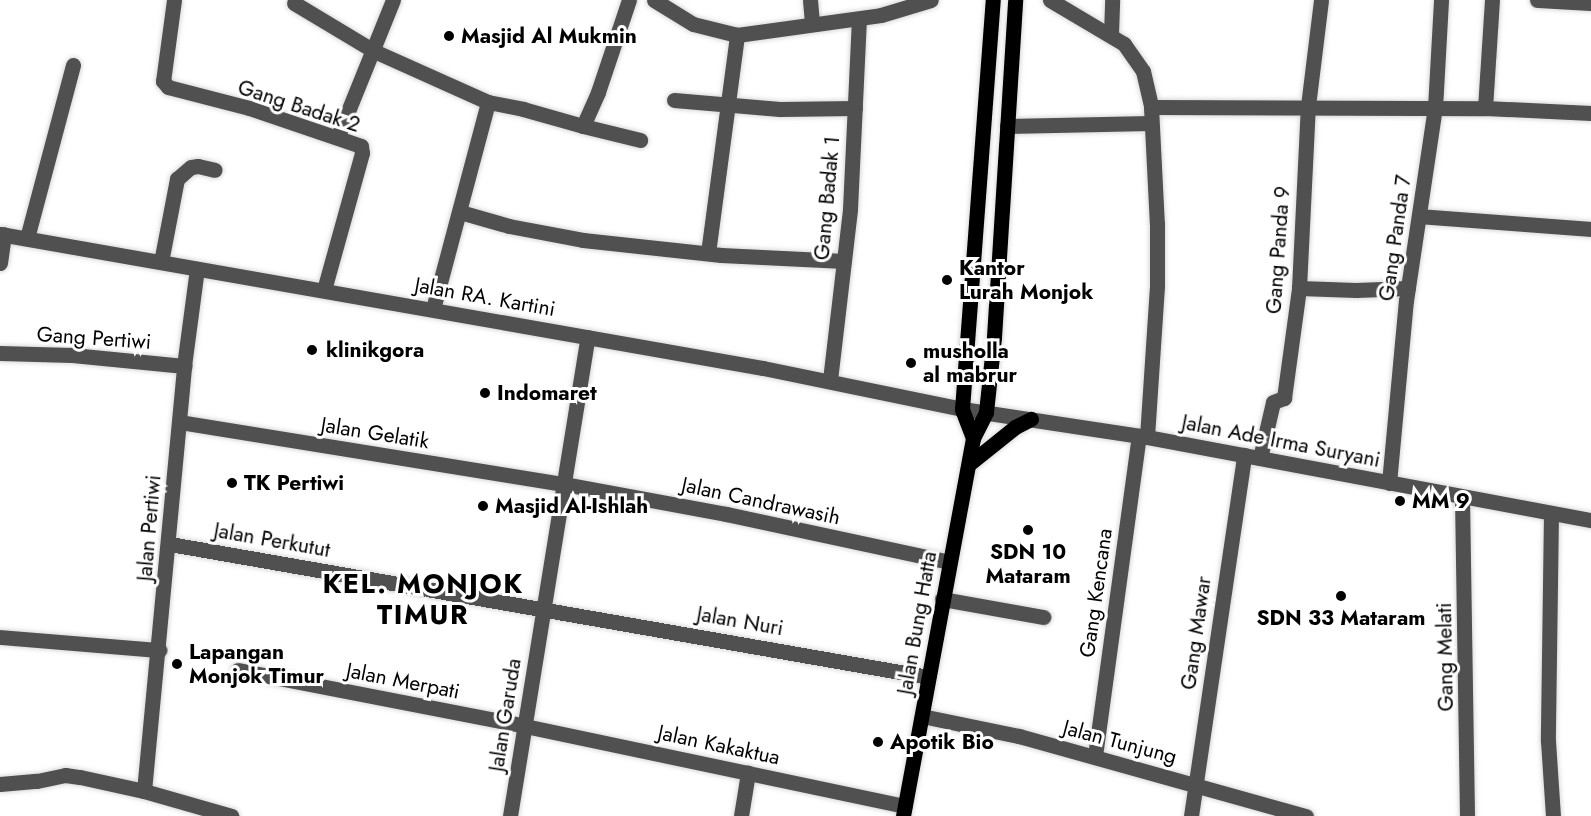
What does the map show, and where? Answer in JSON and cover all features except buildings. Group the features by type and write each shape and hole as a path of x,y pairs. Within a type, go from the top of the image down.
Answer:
{"main road":[{"path":"973,438 962,409 993,0"},
{"path":"973,438 986,412 994,337 1015,0"},
{"path":"969,464 1015,427 1031,419"},
{"name":"Jalan Bung Hatta","path":"904,811 973,438"}],"street":[{"name":"Gang Badak 2","path":"174,0 163,81 168,87 249,108 359,144 362,153 324,290"},
{"path":"338,136 393,0"},
{"path":"583,126 598,92 629,0"},
{"path":"810,0 812,24"},
{"path":"659,1 693,24 737,35 859,19 898,6 931,0"},
{"name":"Gang Kencana","path":"1050,0 1111,34 1136,58 1143,71 1151,115 1158,286 1143,436 1095,756"},
{"path":"1111,34 1112,0"},
{"name":"Gang Panda 9","path":"1260,458 1273,402 1284,398 1299,288 1308,106 1320,0"},
{"name":"Gang Panda 7","path":"1389,483 1408,288 1435,108 1441,0"},
{"path":"1485,108 1492,0"},
{"path":"1536,0 1591,3"},
{"path":"294,3 374,51 488,102 532,111 640,141"},
{"name":"Gang Badak 1","path":"830,380 850,210 859,19"},
{"path":"708,253 737,35"},
{"path":"27,238 73,64"},
{"path":"674,100 780,109 855,108"},
{"path":"433,309 488,102"},
{"path":"1007,126 1308,106 1485,108 1591,113"},
{"path":"160,262 177,179 191,167 198,166 215,170"},
{"path":"460,212 508,226 574,239 708,253 843,261"},
{"path":"1419,216 1591,229"},
{"path":"0,262 2,234"},
{"name":"Jalan RA. Kartini","path":"2,234 830,380 962,409"},
{"name":"Jalan Pertiwi","path":"144,791 170,544 184,366 197,269"},
{"path":"1299,288 1356,290 1408,288"},
{"name":"Jalan Garuda","path":"510,816 588,337"},
{"name":"Gang Pertiwi","path":"0,353 72,355 184,366"},
{"name":"Jalan Ade Irma Suryani","path":"962,409 1143,436 1591,520"},
{"name":"Jalan Gelatik","path":"180,422 564,484"},
{"name":"Gang Mawar","path":"1191,816 1244,455"},
{"name":"Jalan Candrawasih","path":"564,484 726,514 949,562"},
{"name":"Gang Melati","path":"1462,497 1467,816"},
{"path":"1551,513 1548,741 1553,816"},
{"name":"Jalan Perkutut","path":"170,544 544,608"},
{"path":"942,599 1043,617"},
{"name":"Jalan Nuri","path":"544,608 928,676"},
{"path":"0,637 159,650"},
{"name":"Jalan Merpati","path":"238,670 525,726"},
{"name":"Jalan Tunjung","path":"922,716 1019,736 1196,784 1280,812 1306,816"},
{"name":"Jalan Kakaktua","path":"525,726 748,773 904,811"},
{"path":"741,816 748,773"},
{"path":"0,784 65,775 144,791 231,816"}],"place":[{"name":"Masjid Al Mukmin","path":"449,36"},
{"name":"Kantor Lurah Monjok","path":"947,280"},
{"name":"klinikgora","path":"312,350"},
{"name":"musholla al mabrur","path":"911,363"},
{"name":"Indomaret","path":"485,393"},
{"name":"TK Pertiwi","path":"232,483"},
{"name":"MM 9","path":"1400,501"},
{"name":"Masjid Al-Ishlah","path":"483,506"},
{"name":"SDN 10 Mataram","path":"1028,530"},
{"name":"SDN 33 Mataram","path":"1341,596"},
{"name":"Lapangan Monjok Timur","path":"177,664"},
{"name":"Apotik Bio","path":"878,742"}],"district":[{"name":"KEL. MONJOK TIMUR","path":"423,598"}]}
